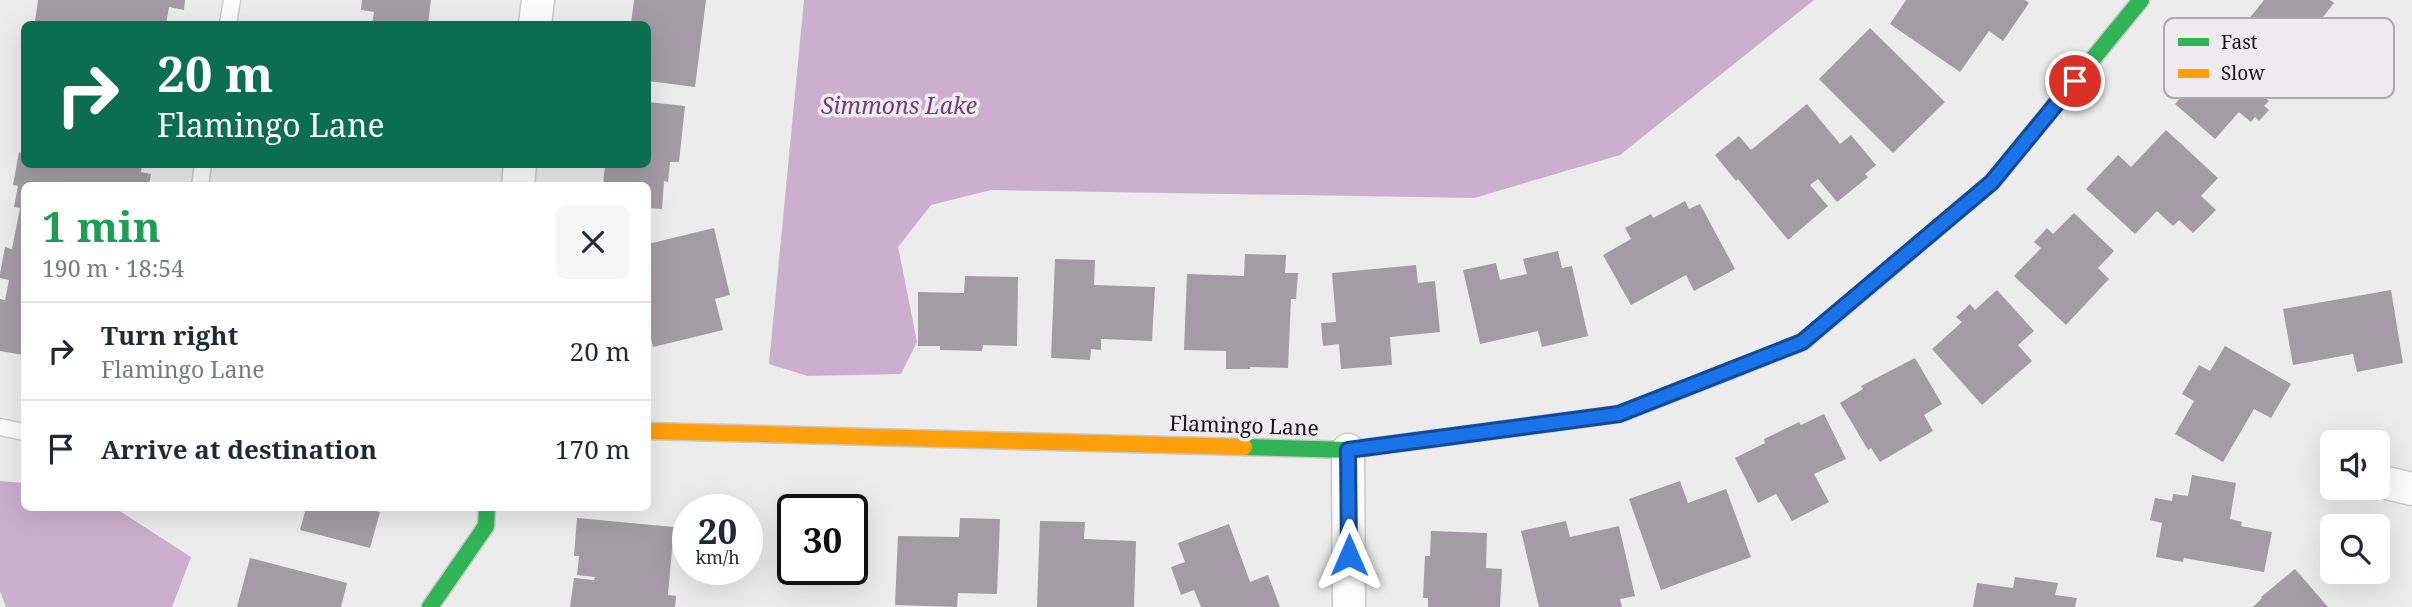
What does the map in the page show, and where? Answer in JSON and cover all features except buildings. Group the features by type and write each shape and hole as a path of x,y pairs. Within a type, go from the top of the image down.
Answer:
{"street":[{"path":"535,21 538,0"},
{"name":"Flamingo Lane","path":"651,431 1348,450 1619,414 1802,342 1992,182 2141,0"},
{"path":"1348,450 1349,607"},
{"path":"2390,484 2412,489"},
{"path":"430,607 486,526 487,511"}],"lane":[{"path":"228,21 232,0"},
{"path":"0,427 21,431"}],"water":[{"name":"Simmons Lake","path":"804,0 1814,0 1620,155 1474,198 991,190 931,205 898,247 917,342 901,374 808,376 769,364"},
{"path":"0,481 21,483 21,511 120,511 191,557 172,607 6,607 0,591"}],"traffic: fast":[{"path":"1979,193 1992,182 2141,0"},
{"path":"1244,447 1348,450 1619,414 1740,367"},
{"path":"430,607 486,526 487,511"}],"traffic: slow":[{"path":"1740,367 1803,342 1979,193"},
{"path":"651,431 1244,447"}],"route":[{"path":"1349,555 1348,450 1619,414 1802,342 1992,182 2075,81"}]}
